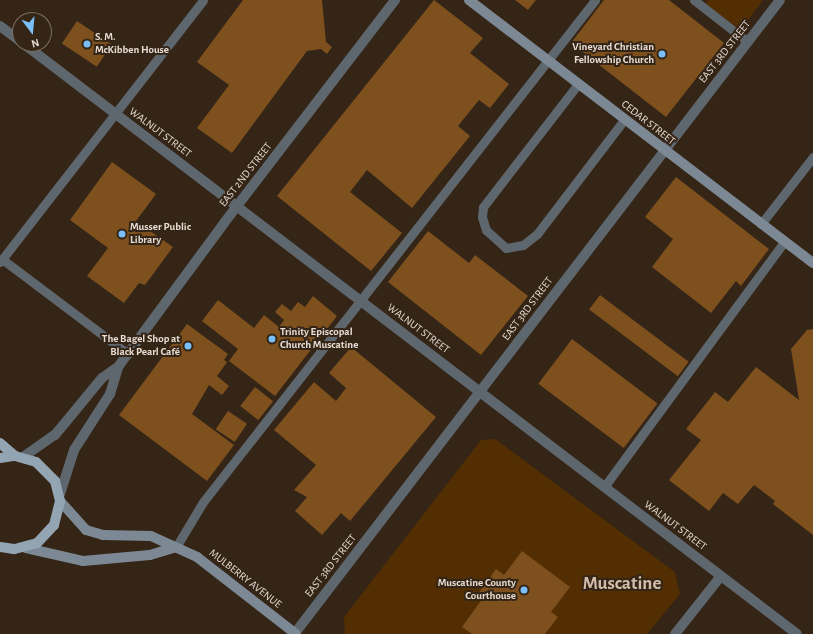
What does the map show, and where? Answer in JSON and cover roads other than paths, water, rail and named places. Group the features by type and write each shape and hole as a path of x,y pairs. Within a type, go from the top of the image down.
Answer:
{"main road":[{"name":"CEDAR STREET","path":"469,0 813,263"},
{"path":"0,443 19,456 36,462 47,470 60,497 59,513 51,530 37,543 26,548"},
{"path":"0,458 19,456"},
{"name":"MULBERRY AVENUE","path":"60,497 86,530 102,535 151,536 197,557 295,634"},
{"path":"0,547 14,549 26,548 83,561 150,554 176,547"},
{"path":"0,556 14,549"}],"street":[{"name":"EAST 2ND STREET","path":"19,456 55,435 102,378 118,367 237,206 395,0"},
{"name":"EAST 3RD STREET","path":"295,634 780,0"},
{"path":"0,26 12,35"},
{"name":"WALNUT STREET","path":"34,52 797,634"},
{"name":"EAST 2ND STREET","path":"60,497 74,450 110,394 118,367"},
{"path":"675,634 722,576"}],"lane":[{"path":"128,354 1,260 203,0"},
{"path":"176,547 203,502 359,300 549,61 595,0"},
{"path":"694,0 748,42"},
{"path":"578,84 483,207 482,217 486,230 506,248 523,245 537,234 624,120"},
{"path":"761,224 813,157"},
{"path":"604,487 784,242"}],"place":[{"name":"S. M. McKibben House","path":"87,44"},
{"name":"Vineyard Christian Fellowship Church","path":"662,54"},
{"name":"Musser Public Library","path":"122,234"},
{"name":"Trinity Episcopal Church Muscatine","path":"272,339"},
{"name":"The Bagel Shop at Black Pearl Café","path":"188,346"},
{"name":"Muscatine County Courthouse","path":"524,590"}],"district":[{"name":"Muscatine","path":"622,584"}]}
